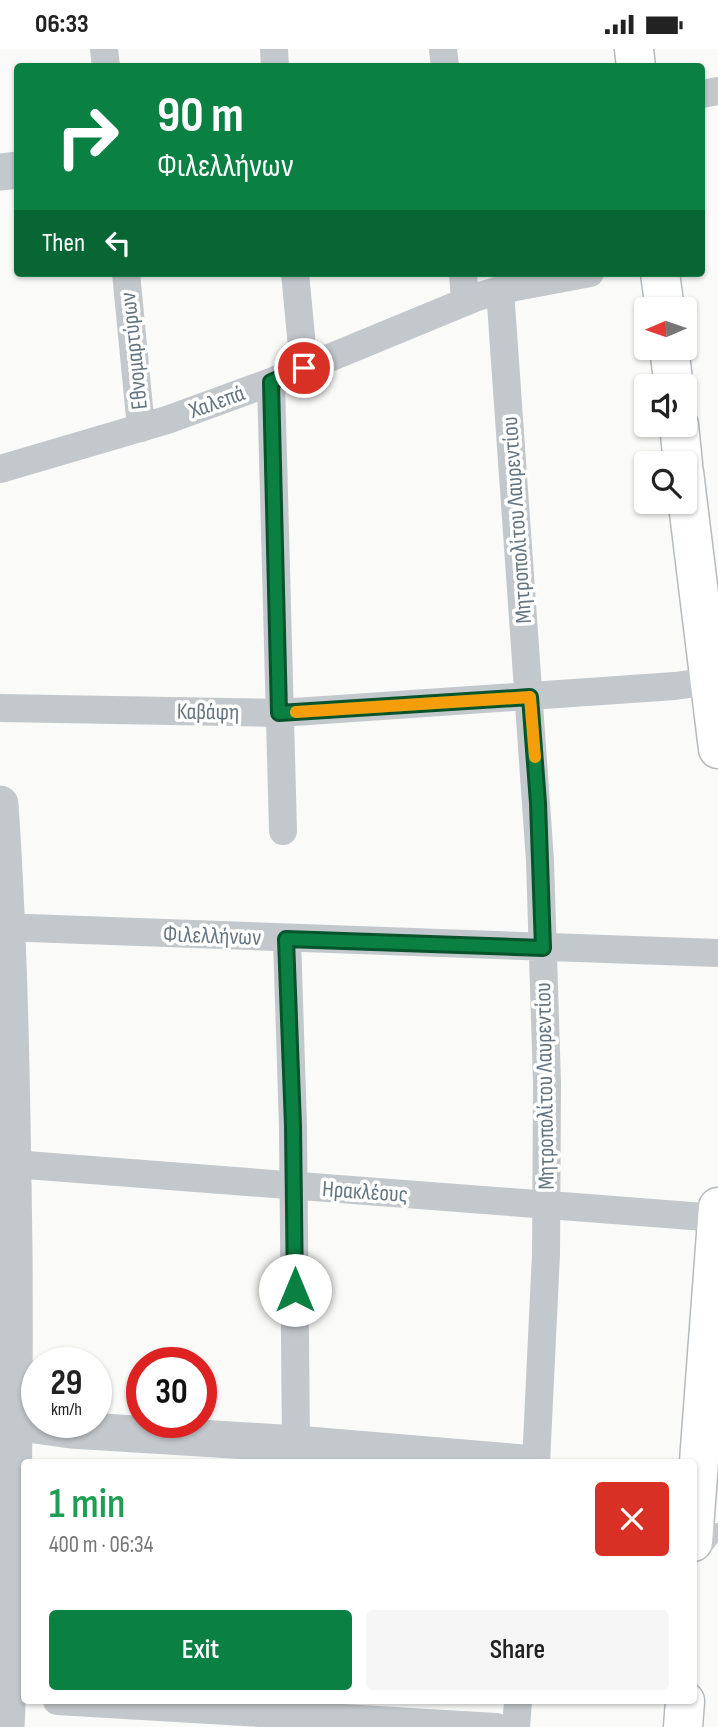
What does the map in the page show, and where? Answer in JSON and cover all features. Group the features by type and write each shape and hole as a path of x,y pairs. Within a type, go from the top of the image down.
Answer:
{"main road":[{"path":"661,277 663,297"},
{"path":"690,514 714,681 718,749"},
{"path":"697,1522 705,1482 718,1207"},
{"path":"683,1727 685,1704"}],"street":[{"name":"Εθνομαρτύρων","path":"126,277 141,428"},
{"path":"295,277 304,368"},
{"path":"463,277 465,302"},
{"name":"Χαλεπά","path":"0,469 141,428 271,382 500,290 569,277"},
{"name":"Μητροπολίτου Λαυρεντίου","path":"500,290 538,803 543,948 547,1093 545,1298 536,1459"},
{"path":"271,382 283,831"},
{"name":"Καβάφη","path":"0,708 279,713 675,687 714,681"},
{"path":"0,804 6,1091 13,1164 7,1421 14,1518 12,1708"},
{"name":"Φιλελλήνων","path":"4,927 718,953"},
{"path":"286,939 296,1444"},
{"name":"Ηρακλέους","path":"13,1164 718,1218"},
{"path":"7,1421 71,1430 296,1444 371,1456 436,1459"},
{"path":"117,1704 355,1716 496,1727"},
{"path":"516,1727 518,1704"}],"lane":[{"path":"697,1551 708,1544 718,1530"}],"slow traffic":[{"path":"296,712 530,697 535,757"}],"route":[{"path":"295,1290 293,1126 286,939 543,948 538,803 530,697 279,713 271,382 304,368"}]}
